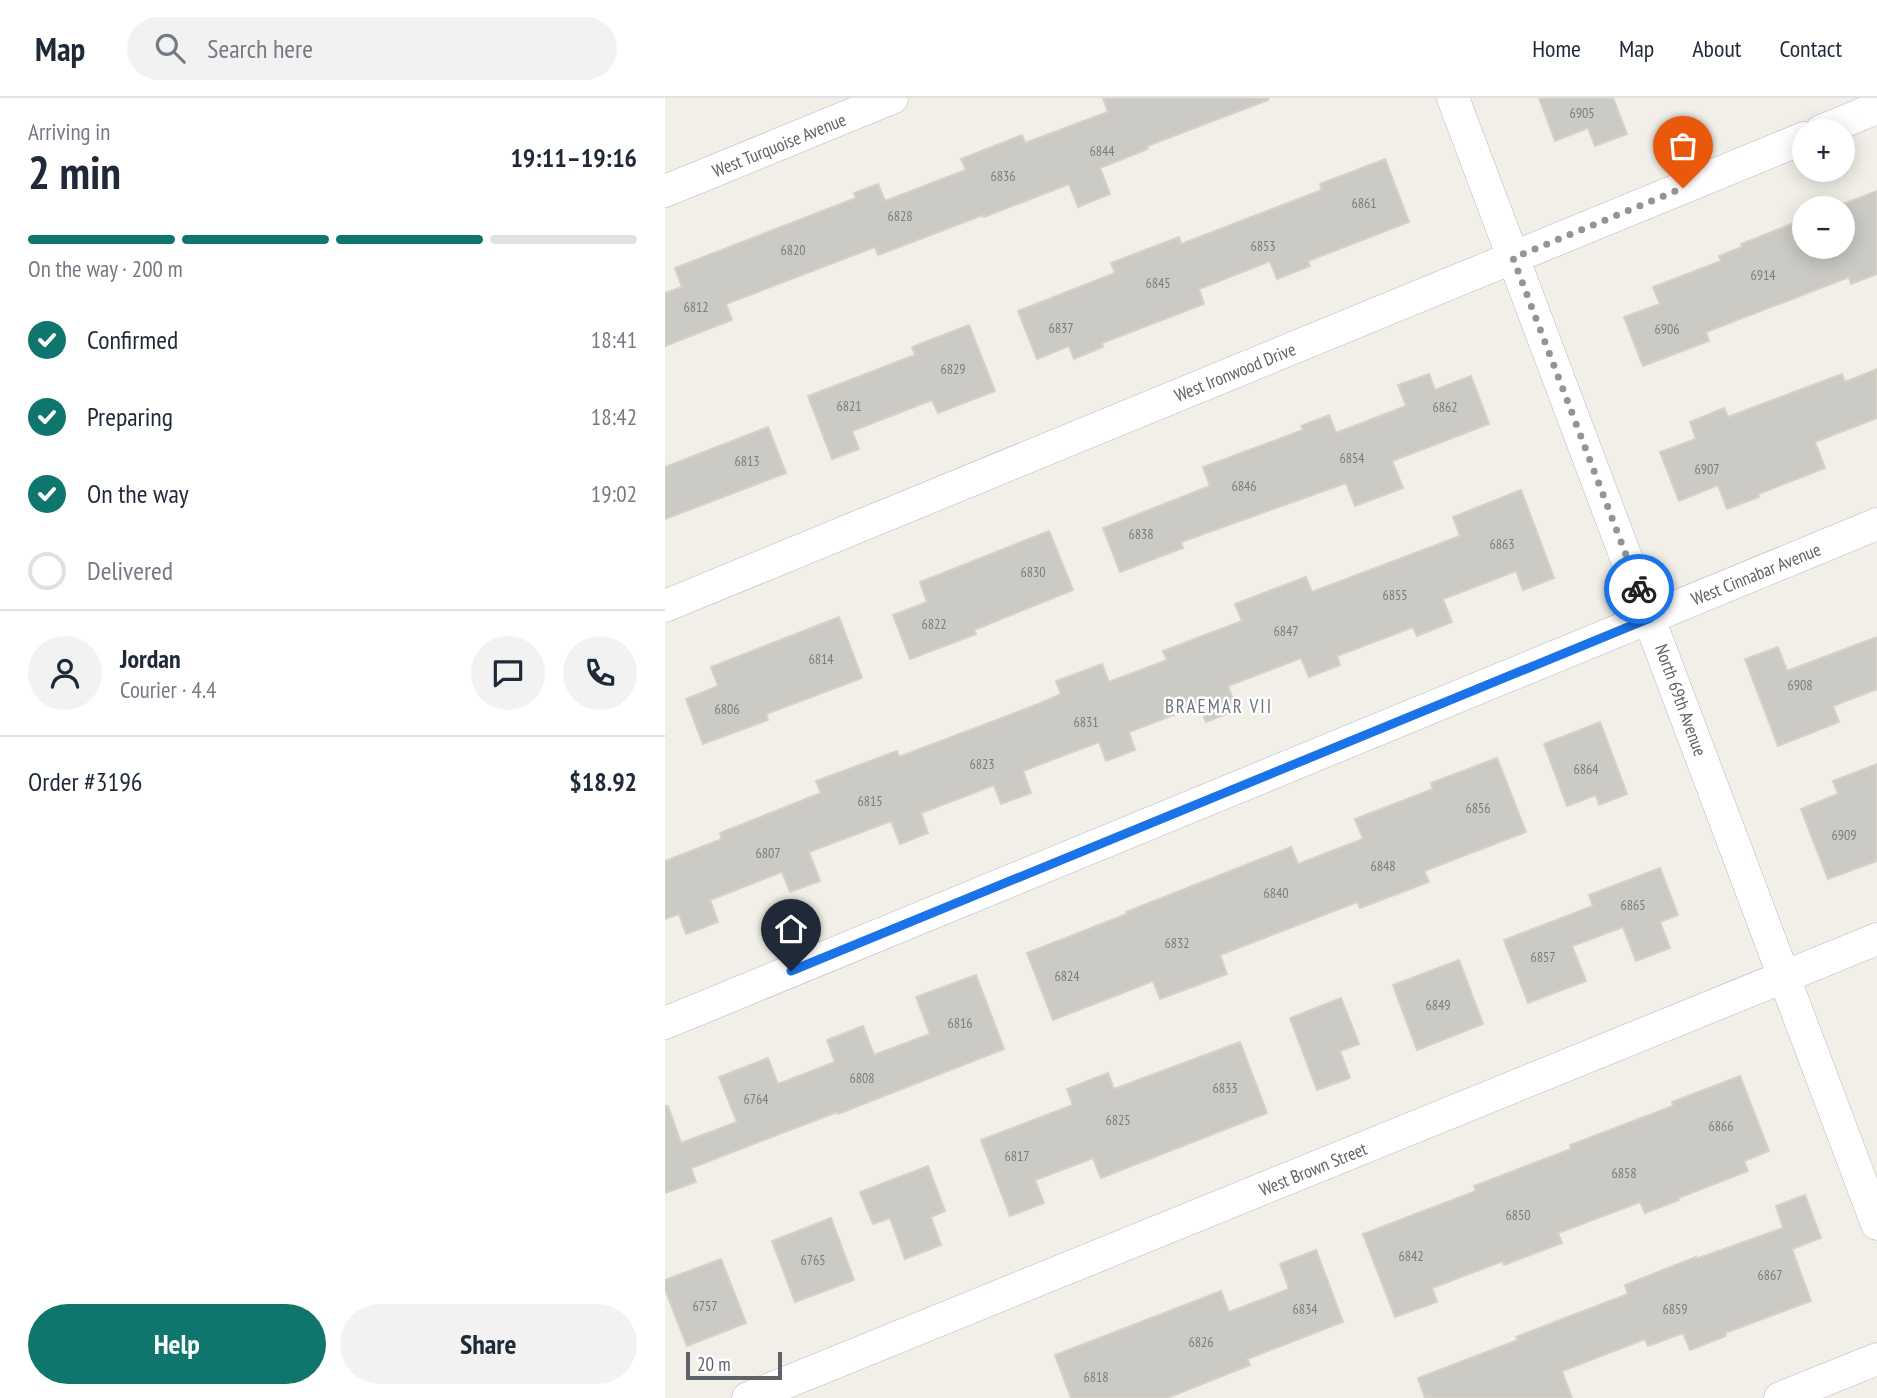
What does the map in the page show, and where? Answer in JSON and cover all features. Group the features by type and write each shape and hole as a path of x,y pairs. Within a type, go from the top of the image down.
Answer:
{"street":[{"name":"West Turquoise Avenue","path":"665,191 892,98"},
{"name":"North 69th Avenue","path":"1453,98 1877,1224"},
{"path":"1850,119 1877,108"},
{"name":"West Ironwood Drive","path":"665,606 1792,143"},
{"name":"West Cinnabar Avenue","path":"665,1023 1877,524"},
{"name":"West Brown Street","path":"748,1398 1877,939"},
{"path":"1780,1398 1877,1359"}],"building":[{"path":"1103,98 1268,100 1147,146 1148,149 1100,168 1110,194 1078,207 1069,184 878,255 875,247 726,304 732,320 665,346 665,293 682,287 675,268 856,198 854,193 878,184 885,201 966,170 961,159 1022,135 1025,143 1108,112"},
{"path":"1539,98 1613,98 1627,134 1595,146 1588,128 1555,141"},
{"path":"1385,159 1409,222 1308,261 1310,266 1277,279 1270,261 1199,289 1204,304 1102,343 1103,347 1074,359 1069,346 1037,359 1018,311 1115,273 1111,263 1179,237 1181,244 1322,190 1320,184"},
{"path":"1877,191 1877,274 1851,284 1849,277 1706,332 1709,341 1643,366 1624,317 1660,304 1653,287 1721,261 1719,256 1742,247 1741,244 1792,224 1792,259 1855,259 1855,200"},
{"path":"969,325 995,391 938,413 932,400 852,431 859,449 832,459 808,396 915,355 912,347"},
{"path":"1877,369 1877,418 1815,442 1825,468 1727,509 1718,485 1679,501 1660,452 1696,439 1690,422 1724,408 1728,417 1842,374 1845,382"},
{"path":"1429,374 1435,390 1471,376 1489,424 1392,461 1403,488 1355,506 1346,483 1181,542 1183,548 1120,572 1103,528 1210,486 1203,467 1303,430 1301,426 1329,415 1336,433 1406,406 1398,385"},
{"path":"768,427 786,473 665,519 665,467"},
{"path":"1521,490 1554,578 1523,590 1516,571 1443,599 1452,622 1417,636 1413,627 1337,656 1340,665 1309,677 1301,658 1228,686 1237,710 1206,722 1199,705 1129,732 1135,750 1106,761 1099,742 1023,771 1031,793 1001,804 994,785 921,813 928,833 900,844 891,821 809,852 820,881 790,892 782,872 710,900 718,922 686,934 679,914 665,919 665,861 722,839 720,833 821,793 816,781 897,751 899,757 1041,703 1061,694 1056,681 1102,664 1109,682 1167,660 1163,651 1242,621 1235,604 1306,577 1312,592 1460,536 1453,517"},
{"path":"1049,531 1073,590 974,630 976,634 910,659 893,615 927,602 920,582"},
{"path":"839,617 862,678 766,714 768,720 703,744 686,699 718,686 711,667"},
{"path":"1877,637 1877,689 1833,706 1839,722 1778,746 1745,659 1778,647 1787,671"},
{"path":"1600,722 1627,794 1599,805 1596,795 1567,806 1544,744"},
{"path":"1497,758 1526,832 1424,871 1429,882 1360,908 1357,902 1220,955 1227,974 1160,999 1153,981 1053,1020 1027,953 1291,847 1298,864 1363,839 1355,819 1433,789 1431,783"},
{"path":"1877,764 1877,861 1828,879 1801,809 1838,794 1833,781"},
{"path":"1660,868 1678,915 1660,922 1670,948 1636,961 1623,927 1572,946 1586,981 1528,1003 1504,940 1593,906 1589,895"},
{"path":"1459,960 1483,1024 1417,1050 1393,985"},
{"path":"976,975 1004,1049 691,1168 696,1182 665,1193 665,1106 668,1106 681,1143 737,1122 719,1077 768,1058 778,1084 835,1062 827,1040 863,1026 874,1055 930,1034 916,997"},
{"path":"1341,998 1359,1044 1340,1051 1350,1078 1317,1090 1290,1018"},
{"path":"1240,1042 1267,1113 1101,1178 1093,1158 1035,1180 1044,1203 1010,1216 981,1140 1073,1105 1067,1089 1108,1073 1114,1089"},
{"path":"1740,1076 1769,1151 1744,1161 1748,1171 1645,1213 1640,1202 1558,1233 1562,1243 1504,1265 1503,1261 1432,1288 1437,1302 1395,1317 1363,1234 1476,1191 1474,1186 1571,1149 1570,1145 1673,1106 1672,1102"},
{"path":"928,1166 945,1211 931,1217 941,1245 905,1259 890,1218 873,1224 860,1192"},
{"path":"1805,1195 1821,1238 1792,1249 1811,1301 1725,1333 1726,1336 1690,1350 1683,1333 1648,1346 1645,1339 1562,1371 1572,1398 1425,1398 1418,1378 1628,1294 1625,1285 1696,1257 1783,1228 1776,1206"},
{"path":"831,1218 854,1280 795,1302 772,1241"},
{"path":"1316,1250 1343,1322 1247,1359 1250,1365 1167,1398 1071,1398 1055,1355 1221,1291 1229,1312 1289,1289 1280,1264"},
{"path":"721,1259 746,1323 687,1346 665,1289 665,1280"}],"way so far":[{"path":"1639,589 1513,258 1683,188"}],"district":[{"name":"BRAEMAR VII","path":"1219,706"}],"route":[{"path":"791,971 1650,618 1639,589"}]}
